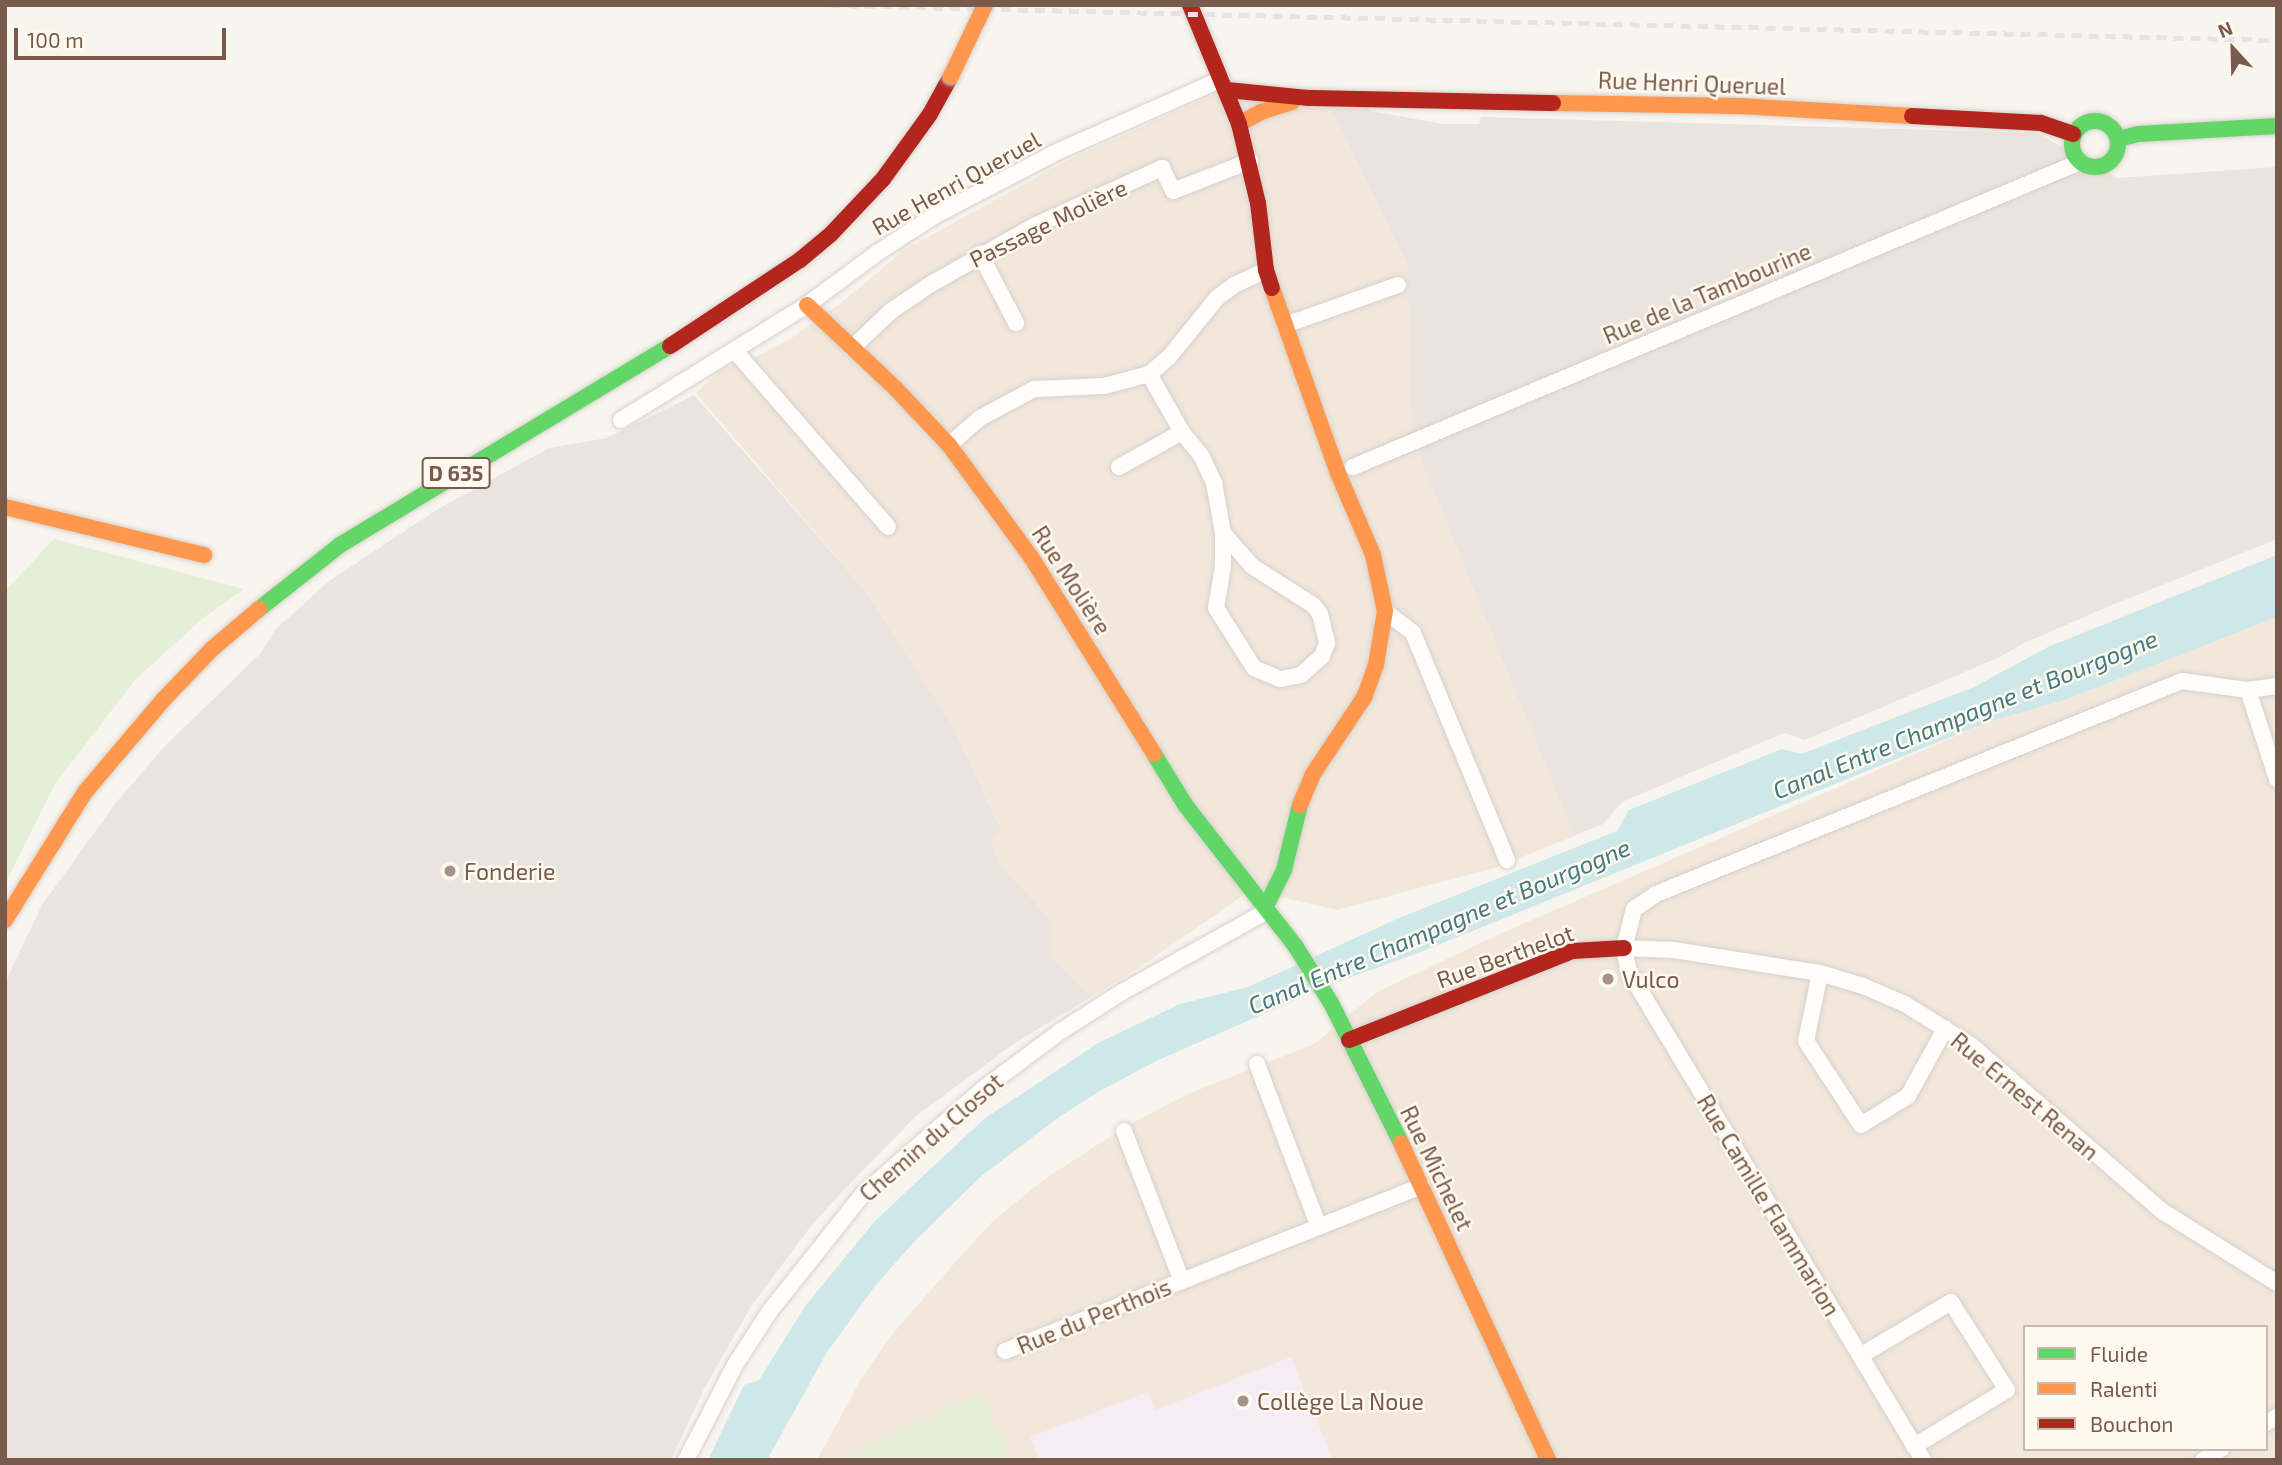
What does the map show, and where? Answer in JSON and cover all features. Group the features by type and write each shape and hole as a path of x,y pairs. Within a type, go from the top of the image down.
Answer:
{"main road":[{"name":"D 635","path":"5,920 85,792 164,699 212,649 290,582 340,545 700,328 800,260 854,211 883,179 930,114 985,5"},
{"path":"1190,5 1239,124 1250,161 1266,270 1336,471 1373,555 1385,611 1376,664 1365,695 1312,774 1294,820 1284,870 1266,906"},
{"name":"Rue Henri Queruel","path":"1224,85 1308,98 1739,106 2041,122 2073,134"},
{"name":"Rue Henri Queruel","path":"1239,124 1261,112 1308,98"},
{"path":"2098,121 2111,127 2118,139 2116,154 2107,164 2093,168 2080,162 2072,149 2073,134 2083,124 2098,121"},
{"path":"2118,139 2138,134 2277,126"},
{"name":"Rue Molière","path":"807,305 949,445 1031,557 1186,806 1266,906"},
{"path":"5,507 204,555"},
{"name":"Rue Michelet","path":"1266,906 1331,1003 1422,1186 1548,1460"},
{"name":"Rue Berthelot","path":"1349,1040 1573,951 1624,948"}],"street":[{"name":"Rue Henri Queruel","path":"621,421 807,305 877,253 934,216 1061,150 1224,85"},
{"name":"Passage Molière","path":"852,348 891,311 980,254 1163,168 1173,191 1250,161"},
{"name":"Rue de la Tambourine","path":"1353,467 2080,162"},
{"path":"980,254 1016,323"},
{"path":"949,445 980,418 1034,389 1104,386 1149,374 1170,357 1217,298 1234,285 1266,270"},
{"path":"1285,325 1398,285"},
{"path":"735,351 888,527"},
{"path":"1149,374 1182,432 1202,457 1214,483 1223,533 1216,608 1254,668 1279,680 1301,675 1322,656 1327,643 1320,614 1314,606 1252,566 1223,533"},
{"path":"1119,467 1182,432"},
{"path":"1385,611 1413,633 1507,860"},
{"path":"1624,948 1634,909 1644,899 1820,825 2182,681 2248,690 2277,686"},
{"path":"2248,690 2277,779"},
{"name":"Chemin du Closot","path":"686,1460 735,1364 821,1244 864,1193 929,1133 1061,1031 1142,981 1260,915 1266,906"},
{"name":"Rue Ernest Renan","path":"1624,948 1674,950 1820,973 1863,986 1905,1004 1972,1046 2162,1212 2277,1283"},
{"name":"Rue Camille Flammarion","path":"1624,948 1629,972 1918,1453"},
{"path":"1820,973 1806,1041 1861,1125 1908,1096 1945,1029"},
{"path":"1256,1063 1319,1227"},
{"name":"Rue du Perthois","path":"1124,1131 1182,1281"},
{"name":"Rue du Perthois","path":"1005,1351 1422,1186"},
{"path":"1860,1356 1951,1302 2007,1390 1918,1453"}],"shaded area":[{"path":"1215,94 1329,104 1407,264 1412,438 1574,836 1494,868 1337,910 1251,890 1140,967 1091,997 1052,957 1052,921 998,862 992,842 1001,828 953,726 864,589 696,393 726,366 754,358 793,337 841,303 904,250 1068,160"},
{"path":"1365,103 1370,111 1444,124 1479,124 1481,117 2037,133 2117,178 2277,167 2277,539 2107,607 2022,644 2000,657 1805,740 1784,733 1622,802 1603,824 1574,836 1412,438 1407,264 1329,104"},
{"path":"694,395 864,589 953,726 1001,829 992,842 998,862 1052,921 1052,957 1091,997 1015,1043 916,1116 811,1226 752,1305 704,1389 671,1460 5,1460 5,983 42,905 115,804 165,746 260,654 275,630 328,582 438,509 549,448 607,438"},
{"path":"2277,617 2277,1460 817,1460 861,1379 890,1337 992,1222 1042,1181 1126,1126 1188,1094 1314,1044 1377,992 1502,933 1988,722 2065,700"},
{"name":"Collège La Noue","path":"1291,1357 1333,1460 1039,1460 1030,1437 1148,1392 1155,1410"}],"green space":[{"path":"54,539 244,589 203,618 135,680 55,784 5,884 5,591"},
{"path":"980,1393 1011,1458 843,1460"}],"water":[{"name":"Canal Entre Champagne et Bourgogne","path":"2277,555 2277,617 2065,700 1988,722 1418,953 1332,984 1156,1061 1098,1092 1059,1117 980,1177 912,1244 875,1286 827,1352 767,1460 708,1460 744,1385 759,1380 806,1305 875,1221 984,1119 1098,1043 1180,1004 1248,987 1399,918 1617,831 1629,810 1782,749 1801,754 1974,687 2048,647"}],"railway":[{"path":"831,5 2277,40"}],"traffic: fast":[{"path":"2095,121 2112,127 2118,144 2112,161 2095,167 2078,161 2072,144 2078,127 2095,121"},
{"path":"2118,139 2138,134 2277,126"},
{"path":"259,609 340,545 670,346"},
{"path":"1154,754 1186,806 1296,947 1331,1003 1401,1143"},
{"path":"1266,906 1284,870 1300,805"}],"traffic: slow":[{"path":"951,76 985,5"},
{"path":"1239,124 1261,112 1292,102"},
{"path":"1553,103 1739,106 1912,116"},
{"path":"1272,288 1337,471 1373,555 1385,611 1376,665 1365,696 1313,774 1300,805"},
{"path":"807,305 896,389 949,445 1031,557 1154,754"},
{"path":"5,507 204,555"},
{"path":"5,920 85,792 164,699 212,649 259,609"},
{"path":"1401,1143 1548,1460"}],"traffic: jam":[{"path":"1190,5 1239,124 1258,203 1266,270 1272,288"},
{"path":"670,346 800,260 831,234 883,179 930,114 951,76"},
{"path":"1227,90 1308,98 1553,103"},
{"path":"1912,116 2041,123 2073,134"},
{"path":"1349,1040 1573,951 1624,948"}],"place":[{"name":"Fonderie","path":"450,871"},
{"name":"Vulco","path":"1608,979"},
{"name":"Collège La Noue","path":"1243,1401"}]}
